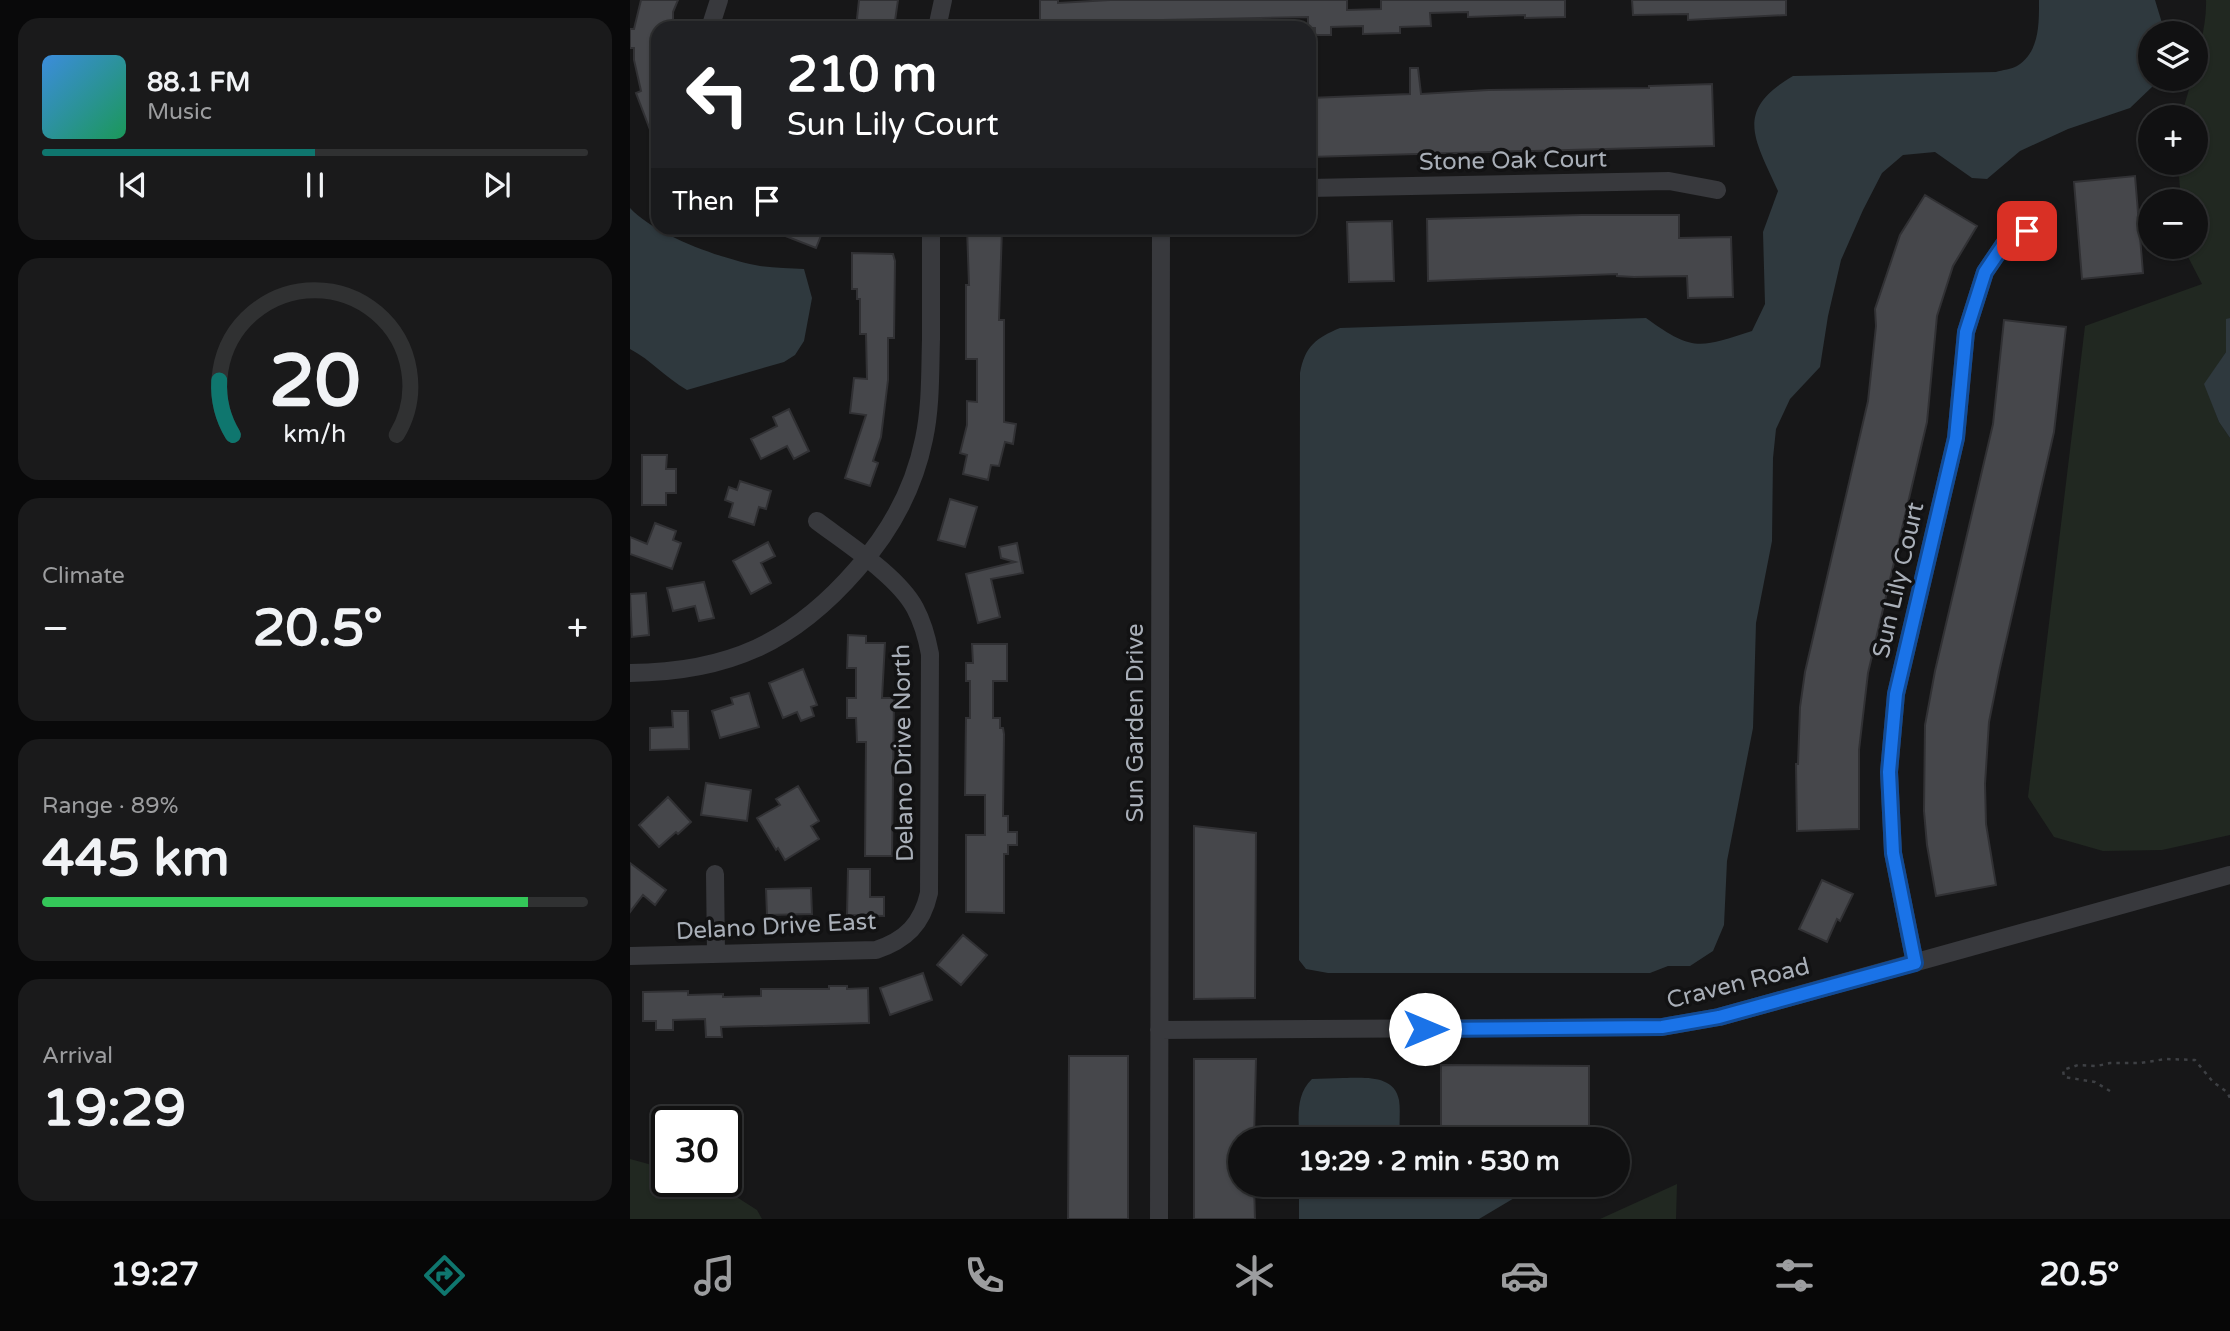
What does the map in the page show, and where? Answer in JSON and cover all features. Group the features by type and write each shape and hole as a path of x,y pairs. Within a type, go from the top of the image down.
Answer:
{"street":[{"path":"712,21 719,0"},
{"path":"938,21 943,0"},
{"name":"Stone Oak Court","path":"1316,188 1669,181 1717,190"},
{"name":"Sun Lily Court","path":"1915,963 1893,853 1889,772 1896,694 1956,438 1966,332 1985,272 2004,244 2027,231"},
{"path":"630,673 706,665 756,649 808,619 832,598 886,533 902,505 924,440 930,389 931,235"},
{"name":"Sun Garden Drive","path":"1159,1219 1161,235"},
{"name":"Delano Drive North","path":"817,521 900,587 914,605 924,627 930,654 929,893 917,925"},
{"path":"715,874 716,954"},
{"name":"Craven Road","path":"1159,1030 1662,1027 1719,1017 2230,875"},
{"name":"Delano Drive East","path":"630,956 876,950 905,937 917,925"}],"path":[{"path":"2110,1091 2095,1082 2064,1077 2063,1070 2078,1065 2097,1066 2166,1059 2195,1060 2230,1098"}],"shaded area":[{"path":"2039,0 2155,0 2161,21 2138,21 2138,91 2148,91 2130,108 2068,129 2020,151 1987,179 1972,178 1935,152 1903,155 1882,173 1863,210 1841,260 1820,367 1790,399 1776,429 1772,541 1756,623 1753,728 1727,861 1724,925 1713,951 1690,966 1668,966 1650,973 1328,973 1306,969 1299,960 1300,373 1305,356 1313,344 1324,335 1340,328 1646,318 1675,337 1697,344 1720,341 1752,331 1765,304 1763,232 1778,191 1762,156 1754,127 1762,101 1793,76 1996,72 2015,67 2030,53 2038,27"},
{"path":"2206,0 2230,0 2230,318 2226,320 2226,352 2205,384 2219,422 2230,438 2230,835 2162,850 2103,851 2054,837 2028,797 2085,326 2202,284 2189,259 2208,259 2208,189 2180,189 2179,175 2208,175 2208,105 2184,105 2189,91 2208,91 2208,21 2205,21"},
{"path":"630,208 651,225 651,235 669,235 709,252 760,266 804,269 812,298 804,341 795,355 784,362 687,390 630,349"},
{"path":"2230,318 2230,438 2219,422 2204,384 2226,352 2226,319"},
{"path":"1359,1078 1384,1082 1396,1092 1399,1100 1400,1127 1299,1127 1300,1099 1312,1079"},
{"path":"630,1159 651,1165 651,1197 737,1197 757,1210 762,1219 630,1219"},
{"path":"1677,1184 1676,1219 1600,1219"},
{"path":"1299,1197 1516,1197 1479,1219 1299,1219"}],"building":[{"path":"641,0 678,0 673,21 651,21 651,132 636,93 641,91 634,48 630,48 630,29 634,29"},
{"path":"859,0 898,0 895,21 857,21"},
{"path":"1040,0 1058,0 1058,3 1110,0 1347,0 1347,10 1381,9 1381,0 1565,0 1565,17 1468,17 1468,12 1430,13 1431,26 1400,27 1400,33 1363,34 1363,26 1331,27 1331,35 1316,35 1316,21 1308,21 1308,17 1040,21"},
{"path":"1632,0 1786,0 1786,15 1688,20 1688,14 1633,15"},
{"path":"1410,68 1418,68 1421,94 1712,84 1714,146 1316,157 1316,98 1410,94"},
{"path":"2135,176 2138,259 2142,259 2143,273 2082,279 2074,182"},
{"path":"1925,195 1977,226 1953,266 1937,316 1927,422 1868,673 1859,750 1859,829 1797,831 1796,764 1805,672 1868,401 1876,326 1875,309 1900,235"},
{"path":"1679,215 1679,238 1731,237 1733,297 1688,298 1687,276 1634,277 1617,274 1428,281 1427,219"},
{"path":"1392,221 1394,281 1349,282 1347,222"},
{"path":"783,235 821,235 816,248"},
{"path":"967,235 1002,235 999,320 1004,320 1004,422 1016,424 1013,444 1005,442 999,466 991,465 988,480 963,474 967,455 960,453 967,425 967,401 977,402 977,359 966,359 966,285 969,285"},
{"path":"852,253 893,254 895,261 894,338 888,338 888,380 881,437 873,461 878,463 870,486 845,478 866,415 850,413 854,378 867,379 866,334 860,334 860,299 857,299 857,289 852,289"},
{"path":"2004,320 2066,327 2054,432 1989,722 1985,784 1986,824 1996,885 1936,896 1924,811 1925,725 1935,671 1993,424"},
{"path":"789,409 809,451 794,459 787,446 761,459 751,439 777,426 773,417"},
{"path":"642,455 667,455 666,469 676,469 676,493 666,493 666,505 642,505"},
{"path":"740,481 771,491 766,509 759,507 754,525 729,517 733,503 725,500 729,487 737,490"},
{"path":"950,499 977,507 965,547 938,540"},
{"path":"655,523 676,531 673,540 681,543 672,569 630,554 630,537 647,544"},
{"path":"768,542 775,556 761,563 771,583 751,594 733,561"},
{"path":"1017,543 1023,573 991,579 1000,617 978,623 966,574 1015,562 1001,558 999,547"},
{"path":"704,582 714,618 699,621 695,606 673,611 667,588"},
{"path":"646,593 649,635 632,637 630,594"},
{"path":"848,635 866,636 866,643 885,643 882,698 894,698 892,856 865,856 866,742 857,742 856,718 847,718 847,698 856,698 856,668 847,668"},
{"path":"972,644 1007,644 1007,681 993,681 993,718 1000,718 1000,728 1003,728 1004,734 1003,816 1008,816 1008,832 1017,832 1017,845 1008,845 1008,854 1004,854 1004,913 966,912 966,835 985,835 985,795 965,795 966,718 970,718 970,681 966,681 966,663 973,663"},
{"path":"803,669 817,705 811,707 814,716 801,721 797,712 783,718 769,683"},
{"path":"749,693 759,727 720,738 712,711 733,704 731,698"},
{"path":"672,711 688,711 689,749 650,750 650,728 673,727"},
{"path":"706,783 751,790 747,821 701,815"},
{"path":"798,786 819,821 811,826 819,839 785,860 757,818 780,805 776,799"},
{"path":"668,797 691,822 659,847 639,825"},
{"path":"1194,826 1256,833 1255,998 1194,999"},
{"path":"630,863 666,890 655,905 643,895 630,912"},
{"path":"848,869 870,869 870,897 884,897 884,916 847,915"},
{"path":"1822,880 1853,894 1840,921 1837,919 1827,942 1799,929"},
{"path":"811,888 812,914 767,915 766,889"},
{"path":"963,935 987,955 961,985 937,965"},
{"path":"923,973 932,1000 890,1015 880,988"},
{"path":"829,986 868,988 869,1023 721,1027 722,1037 706,1037 705,1019 673,1020 673,1030 656,1030 656,1021 643,1021 643,992 688,991 688,995 761,996 761,989 829,989"},
{"path":"1069,1056 1128,1056 1128,1219 1068,1219"},
{"path":"1194,1059 1256,1059 1254,1127 1228,1127 1228,1197 1254,1197 1255,1219 1194,1219"},
{"path":"1441,1065 1589,1066 1589,1126 1441,1127"}],"route":[{"path":"1425,1029 1662,1027 1719,1017 1915,963 1893,853 1889,772 1896,694 1956,438 1966,332 1985,272 2004,244 2027,231"}]}
